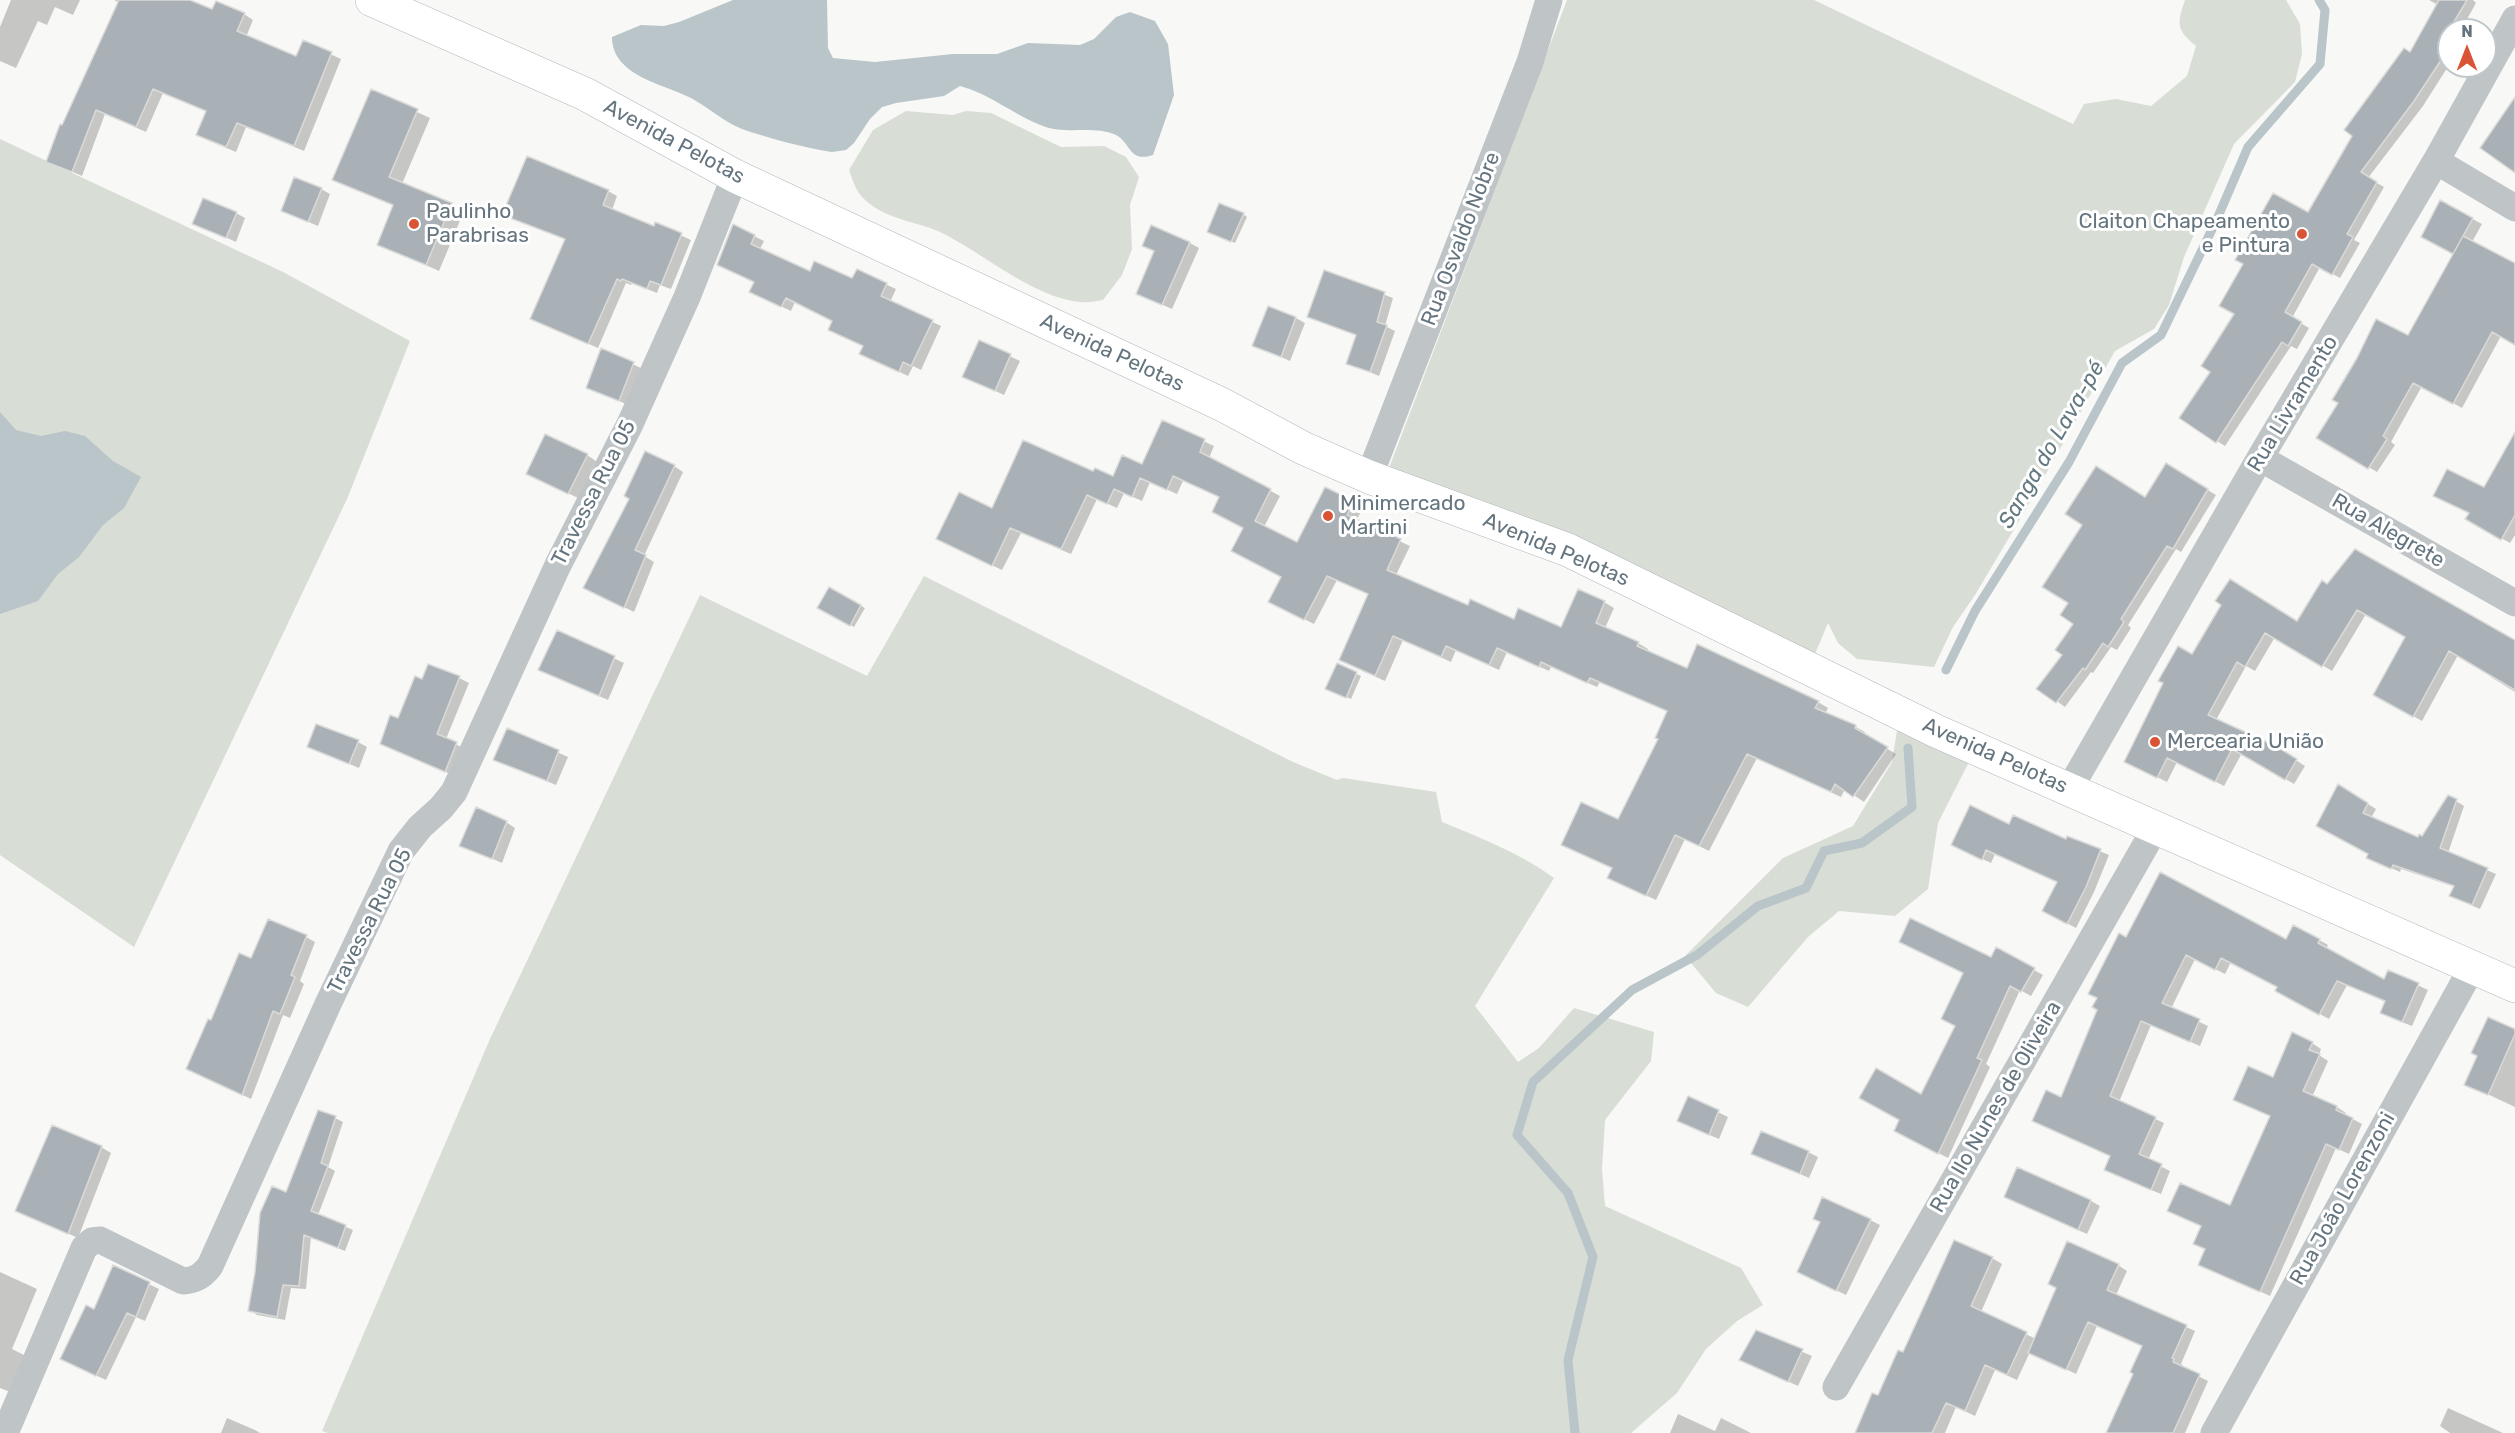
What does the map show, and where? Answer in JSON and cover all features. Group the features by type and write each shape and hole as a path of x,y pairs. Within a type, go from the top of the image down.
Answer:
{"street":[{"name":"Avenida Pelotas","path":"372,0 585,94 735,176 1212,400 1303,448 1369,477 1568,550 1936,731 2070,788 2515,986"},
{"name":"Rua Osvaldo Nobre","path":"1369,477 1530,62 1549,0"},
{"name":"Rua Livramento","path":"2070,788 2260,458 2436,162 2515,19"},
{"path":"2436,162 2515,208"},
{"name":"Travessa Rua 05","path":"5,1433 84,1248 92,1241 100,1240 183,1281 194,1280 202,1276 210,1266 328,1004 401,851 420,827 441,808 454,792 558,565 640,403 687,297 735,176"},
{"name":"Rua Alegrete","path":"2260,458 2515,603"},
{"name":"Rua Ilo Nunes de Oliveira","path":"1836,1387 2156,827"},
{"name":"Rua João Lorenzoni","path":"2214,1433 2473,966"}],"shaded area":[{"path":"733,0 827,0 828,48 833,58 875,62 953,54 997,54 1028,43 1080,45 1094,39 1116,17 1130,12 1155,21 1168,44 1174,95 1153,155 1145,157 1131,151 1116,135 1098,131 1052,129 982,94 960,86 944,96 882,107 870,119 854,143 846,150 832,152 787,142 735,126 691,98 641,77 621,61 614,50 612,37 641,25 664,26 679,22"},
{"path":"1567,0 1814,0 2073,124 2084,104 2116,99 2151,106 2187,76 2196,46 2180,26 2185,0 2286,0 2300,24 2302,54 2295,82 2234,144 2184,257 2169,305 2154,329 2115,351 2026,509 1975,595 1953,627 1934,667 1857,659 1838,643 1828,623 1807,673 1386,476"},
{"path":"906,111 953,115 966,111 991,113 1061,147 1104,146 1126,157 1139,177 1130,205 1132,249 1122,275 1103,300 1080,302 1062,299 1044,292 938,231 886,213 866,201 856,189 849,170 873,130"},
{"path":"0,139 283,272 410,341 347,499 134,947 0,855"},
{"path":"0,412 16,430 41,436 65,431 85,436 113,461 141,477 124,508 103,525 79,557 58,574 38,601 0,614"},
{"path":"924,576 1293,762 1337,780 1343,778 1436,792 1442,822 1514,854 1554,878 1475,1006 1518,1062 1539,1048 1574,1008 1654,1032 1651,1061 1605,1120 1602,1169 1605,1206 1741,1268 1763,1305 1737,1321 1706,1349 1677,1393 1631,1433 328,1433 322,1431 490,1039 700,595 867,676"},
{"path":"1899,718 1974,752 1938,823 1928,889 1895,916 1839,911 1808,937 1748,1007 1716,993 1685,956 1783,858 1853,826 1892,762"}],"building":[{"path":"119,0 190,0 212,9 216,1 245,13 237,31 296,56 303,40 332,52 294,146 237,123 226,147 196,135 206,111 153,89 136,127 96,110 72,172 46,162 60,124 62,125"},
{"path":"2439,0 2467,0 2456,18 2437,18 2437,66 2361,172 2377,182 2347,234 2353,237 2332,275 2312,264 2285,312 2302,322 2288,346 2282,342 2216,443 2179,418 2210,372 2201,366 2234,314 2219,306 2243,264 2235,260 2273,193 2308,212 2352,136 2344,130 2404,48 2410,52"},
{"path":"371,89 418,109 389,177 452,203 426,265 377,245 393,205 332,180"},
{"path":"2515,97 2515,173 2480,148"},
{"path":"527,156 609,190 603,205 654,226 655,222 682,233 661,285 650,281 647,289 617,279 588,344 530,319 565,239 502,215"},
{"path":"294,177 322,188 308,222 281,211"},
{"path":"203,198 237,212 226,238 192,224"},
{"path":"2440,200 2473,218 2453,254 2421,237"},
{"path":"1219,203 1244,213 1231,242 1207,232"},
{"path":"733,224 755,235 751,244 810,271 814,261 852,278 857,269 887,283 881,296 933,320 911,366 903,362 899,372 859,354 863,346 828,330 832,321 786,298 781,307 749,292 754,282 717,265"},
{"path":"1151,225 1190,242 1162,305 1136,294 1154,251 1142,246"},
{"path":"2463,236 2515,263 2515,345 2492,332 2453,404 2413,383 2383,436 2387,439 2368,469 2316,438 2338,403 2332,400 2357,358 2376,319 2408,335"},
{"path":"1324,270 1385,292 1377,322 1387,325 1370,372 1346,364 1356,335 1307,317"},
{"path":"1268,306 1296,317 1281,357 1252,346"},
{"path":"979,340 1011,354 995,391 962,377"},
{"path":"601,348 634,362 619,401 586,388"},
{"path":"1162,420 1205,439 1200,452 1271,489 1255,521 1297,542 1325,487 1354,501 1347,515 1401,539 1387,570 1468,605 1470,599 1514,619 1518,608 1561,627 1578,589 1605,601 1596,623 1639,642 1637,646 1687,668 1697,644 1819,701 1815,708 1856,725 1855,728 1888,747 1853,797 1835,784 1831,792 1747,754 1699,846 1675,835 1646,896 1607,878 1612,868 1561,845 1581,802 1618,819 1658,739 1655,738 1667,711 1590,678 1587,683 1541,662 1539,667 1497,648 1489,665 1446,646 1441,657 1393,636 1375,676 1339,660 1368,594 1327,576 1304,620 1268,602 1281,577 1231,551 1243,528 1212,512 1219,497 1173,476 1167,490 1140,478 1132,497 1114,489 1107,504 1087,495 1061,549 1010,528 992,566 936,539 959,492 992,508 1023,440 1093,471 1095,468 1113,476 1122,455 1142,464"},
{"path":"2515,432 2515,515 2501,540 2465,519 2469,513 2433,496 2447,469 2484,487"},
{"path":"545,434 588,454 568,494 526,474"},
{"path":"645,451 675,465 635,550 646,555 624,608 583,588 629,499 624,496"},
{"path":"2166,463 2208,489 2173,549 2167,546 2121,619 2124,622 2108,647 2103,643 2085,670 2083,668 2056,703 2036,689 2062,655 2055,650 2073,624 2060,615 2068,603 2042,587 2082,525 2065,514 2096,466 2145,497"},
{"path":"2355,549 2515,640 2515,690 2449,651 2413,717 2373,695 2405,637 2357,610 2322,667 2265,633 2245,667 2237,662 2208,715 2276,746 2297,759 2285,780 2232,749 2215,782 2167,758 2157,778 2124,762 2163,683 2158,681 2178,646 2192,654 2221,605 2215,601 2230,579 2297,621 2322,580 2327,584"},
{"path":"829,587 861,605 850,626 817,608"},
{"path":"557,630 615,656 599,696 538,670"},
{"path":"1337,663 1357,672 1346,698 1325,689"},
{"path":"428,664 460,676 437,734 457,742 445,772 380,744 390,715 398,718 415,676 422,679"},
{"path":"316,724 359,740 349,764 307,747"},
{"path":"507,728 559,750 547,781 493,760"},
{"path":"2338,784 2368,803 2363,813 2418,837 2419,834 2422,836 2448,795 2457,799 2440,848 2488,868 2472,905 2449,896 2454,886 2393,865 2391,869 2366,858 2368,854 2316,826"},
{"path":"1970,805 2009,824 2013,815 2066,839 2067,836 2101,849 2086,887 2067,924 2042,911 2057,882 1986,850 1982,860 1951,845"},
{"path":"476,807 507,821 492,859 459,846"},
{"path":"2160,872 2286,939 2293,925 2320,939 2318,943 2384,979 2388,970 2419,983 2402,1022 2380,1013 2385,1001 2337,981 2319,1015 2275,991 2277,987 2221,958 2215,970 2186,955 2162,1003 2200,1019 2190,1042 2141,1021 2110,1096 2156,1117 2139,1154 2162,1164 2151,1190 2104,1170 2110,1156 2032,1121 2046,1090 2061,1097 2097,1010 2092,1007 2097,998 2088,994 2119,933 2126,937"},
{"path":"1910,918 1991,957 1996,947 2035,968 2021,992 2010,986 1977,1058 1982,1060 1938,1154 1894,1131 1899,1120 1859,1098 1876,1068 1921,1094 1955,1026 1941,1019 1963,973 1899,942"},
{"path":"268,919 307,935 291,975 295,977 280,1014 273,1011 242,1095 186,1069 208,1019 211,1020 239,953 251,958"},
{"path":"2488,1017 2515,1029 2515,1034 2488,1095 2464,1085 2477,1056 2471,1053"},
{"path":"2292,1032 2313,1042 2309,1050 2320,1054 2303,1091 2337,1106 2336,1110 2353,1118 2339,1150 2326,1144 2260,1292 2198,1265 2205,1249 2193,1244 2201,1226 2167,1211 2180,1183 2230,1205 2270,1116 2233,1100 2248,1066 2273,1077"},
{"path":"1688,1096 1719,1110 1709,1135 1677,1121"},
{"path":"318,1110 336,1116 321,1163 328,1166 311,1211 346,1225 338,1248 304,1235 299,1286 283,1285 277,1317 248,1311 255,1272 260,1213 272,1186 286,1192"},
{"path":"52,1125 102,1146 68,1234 15,1211"},
{"path":"1761,1131 1809,1151 1800,1174 1751,1154"},
{"path":"2017,1167 2091,1200 2078,1230 2004,1197"},
{"path":"1822,1197 1871,1219 1836,1291 1797,1272 1820,1222 1813,1219"},
{"path":"1954,1240 1993,1257 1971,1306 2027,1332 2007,1375 1985,1365 1965,1411 1946,1403 1932,1433 1855,1433 1872,1393 1878,1395 1898,1350 1903,1352"},
{"path":"2067,1241 2119,1264 2107,1290 2187,1325 2172,1358 2173,1362 2200,1374 2173,1433 2106,1433 2133,1374 2130,1372 2142,1346 2088,1322 2066,1370 2028,1353 2056,1288 2048,1284"},
{"path":"113,1265 150,1282 136,1317 127,1313 96,1376 60,1359 86,1305 94,1309"},
{"path":"1756,1330 1803,1349 1788,1382 1739,1360"}],"waterway":[{"name":"Sanga do Lava-pé","path":"1946,670 1975,611 2069,462 2122,363 2161,335 2217,219 2248,147 2320,64 2325,10 2319,0"},
{"name":"Sanga do Lava-pé","path":"1575,1433 1568,1360 1593,1257 1568,1193 1517,1135 1533,1082 1632,990 1697,955 1758,906 1806,888 1824,851 1862,843 1912,807 1908,748"}],"place":[{"name":"Paulinho Parabrisas","path":"414,224"},
{"name":"Claiton Chapeamento e Pintura","path":"2302,234"},
{"name":"Minimercado Martini","path":"1328,516"},
{"name":"Mercearia União","path":"2155,742"}]}
